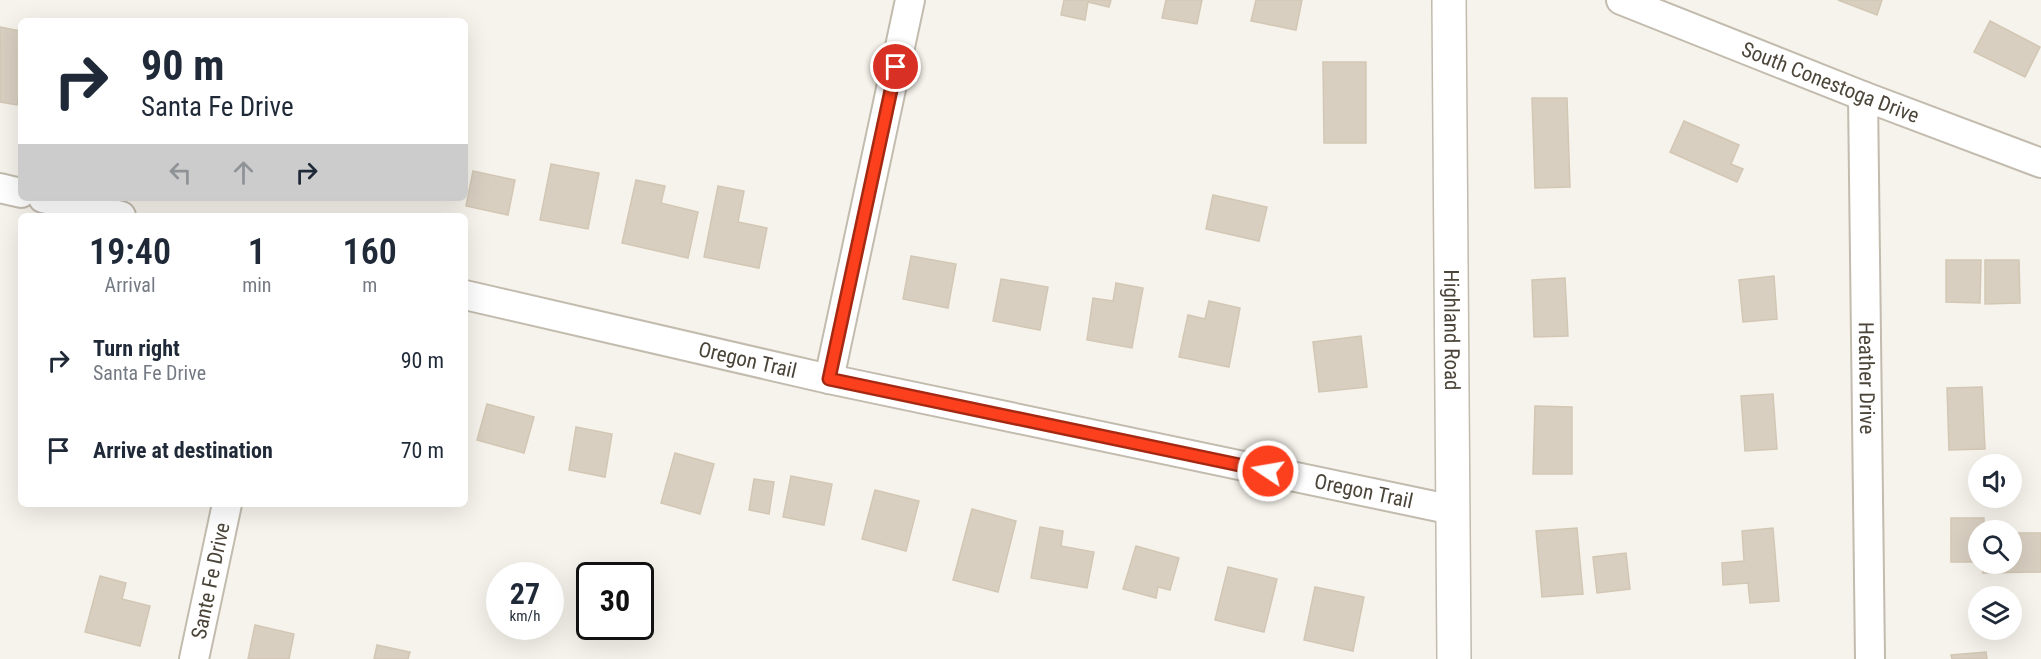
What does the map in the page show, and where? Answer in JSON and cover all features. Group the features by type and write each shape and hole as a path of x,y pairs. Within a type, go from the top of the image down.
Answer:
{"street":[{"path":"829,379 910,0"},
{"name":"Highland Road","path":"1449,0 1454,659"},
{"name":"South Conestoga Drive","path":"1621,0 1863,96 2041,163"},
{"name":"Heather Drive","path":"1863,96 1870,659"},
{"path":"0,188 18,192"},
{"path":"56,201 108,213"},
{"name":"Oregon Trail","path":"468,296 829,379 1453,510"},
{"name":"Sante Fe Drive","path":"194,659 226,507"}],"building":[{"path":"1064,0 1111,0 1109,7 1088,2 1085,20 1061,15"},
{"path":"1166,0 1202,0 1197,24 1162,18"},
{"path":"1256,0 1302,0 1296,30 1251,21"},
{"path":"1838,0 1882,0 1877,15"},
{"path":"1990,21 2040,47 2025,77 1974,52"},
{"path":"0,27 18,30 18,100 17,105 0,102"},
{"path":"1323,62 1366,62 1366,143 1324,143"},
{"path":"1532,98 1567,98 1570,187 1535,188"},
{"path":"1684,121 1739,145 1731,164 1743,169 1737,182 1670,152"},
{"path":"551,164 599,173 588,229 540,220"},
{"path":"473,171 515,180 508,215 466,206"},
{"path":"636,180 665,186 661,203 698,212 688,258 622,243"},
{"path":"718,186 744,191 738,222 767,228 759,268 704,257"},
{"path":"1213,195 1267,207 1259,241 1206,229"},
{"path":"911,256 956,264 948,308 903,299"},
{"path":"1946,260 1981,260 1980,303 1946,302"},
{"path":"1985,260 2019,260 2020,303 1985,304"},
{"path":"1774,276 1777,319 1743,322 1739,280"},
{"path":"1565,278 1568,336 1534,337 1532,280"},
{"path":"1001,279 1048,287 1040,330 993,321"},
{"path":"1116,283 1143,288 1132,348 1087,340 1093,298 1113,301"},
{"path":"1209,301 1240,308 1229,367 1179,357 1188,315 1205,319"},
{"path":"1361,336 1367,387 1319,392 1313,342"},
{"path":"1982,387 1985,449 1949,450 1947,388"},
{"path":"1773,394 1777,449 1745,451 1741,396"},
{"path":"487,404 534,417 524,453 477,440"},
{"path":"1535,406 1572,407 1572,474 1533,474"},
{"path":"576,427 612,434 605,477 569,470"},
{"path":"675,453 714,464 700,514 661,503"},
{"path":"791,476 832,484 824,525 783,517"},
{"path":"754,479 774,482 769,514 749,510"},
{"path":"875,490 919,501 906,551 862,539"},
{"path":"972,509 1016,521 998,592 953,580"},
{"path":"1951,518 1984,518 1984,520 1968,520 1968,562 1951,562"},
{"path":"1040,527 1063,531 1061,546 1094,552 1087,588 1031,578"},
{"path":"1577,528 1583,594 1542,597 1536,531"},
{"path":"1773,528 1779,601 1750,603 1748,583 1723,585 1722,563 1744,561 1742,531"},
{"path":"2022,533 2041,533 2041,572 2022,572"},
{"path":"1136,546 1179,558 1170,590 1158,587 1156,598 1123,589"},
{"path":"1626,553 1630,589 1597,593 1593,557"},
{"path":"1228,567 1277,579 1264,632 1215,620"},
{"path":"100,576 126,583 122,599 150,606 140,646 85,632"},
{"path":"1315,587 1364,597 1353,651 1304,640"},
{"path":"255,625 294,634 289,659 248,659"},
{"path":"377,645 410,652 408,659 374,659"},
{"path":"1986,652 1987,659 1952,659 1951,655"}],"route":[{"path":"896,67 829,379 1268,471"}]}
